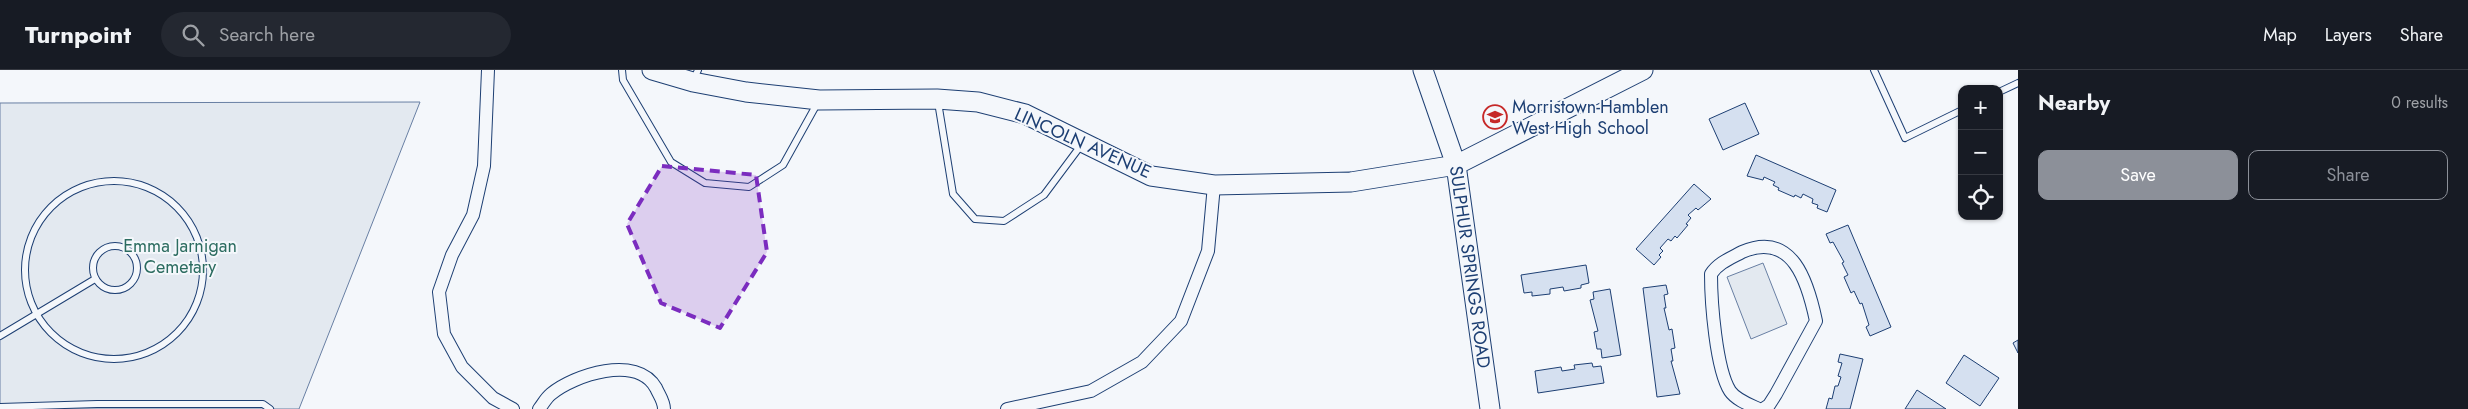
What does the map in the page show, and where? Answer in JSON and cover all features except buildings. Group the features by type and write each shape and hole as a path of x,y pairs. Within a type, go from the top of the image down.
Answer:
{"street":[{"path":"488,70 484,166 474,215 452,255 439,292 444,334 462,367 493,398 514,409"},
{"name":"LINCOLN AVENUE","path":"652,70 696,76 746,92 819,100 937,99 978,102 1025,114 1151,176 1214,185 1351,182 1456,165 1643,70"},
{"name":"SULPHUR SPRINGS ROAD","path":"1423,70 1456,165 1490,409"},
{"path":"1007,409 1091,391 1142,362 1181,321 1208,251 1214,185"},
{"path":"1759,409 1747,404 1731,393 1724,376 1711,274 1714,268 1731,258 1764,246 1776,248 1791,259 1809,291 1816,321 1776,394 1769,405 1763,409"},
{"path":"539,409 551,394 586,375 612,369 639,374 652,381 664,404 664,409"}],"lane":[{"path":"622,70 623,80 671,162 705,183 749,186 783,165 819,100"},
{"path":"1874,70 1905,138 1958,112"},
{"path":"2003,90 2018,83"},
{"path":"937,99 953,194 975,219 1004,222 1044,195 1082,143"},
{"path":"115,180 145,186 172,201 192,225 203,254 203,284 193,313 173,337 147,353 117,360 88,356 63,344 42,324 36,314 29,299 24,271 28,242 41,217 61,197 87,184 115,180"},
{"path":"116,246 123,248 135,257 137,265 135,280 123,289 108,290 95,279 92,268 93,261 102,250 116,246"},
{"path":"0,336 95,279"},
{"path":"0,407 263,404 270,409"}],"highlighted area":[{"path":"662,166 756,175 767,252 720,328 661,303 627,224"}],"green space":[{"name":"Emma Jarnigan Cemetary","path":"420,102 299,409 0,409 0,103"},
{"path":"1763,263 1787,324 1751,339 1727,277"}],"place":[{"name":"Morristown-Hamblen West High School","path":"1495,117"}]}
